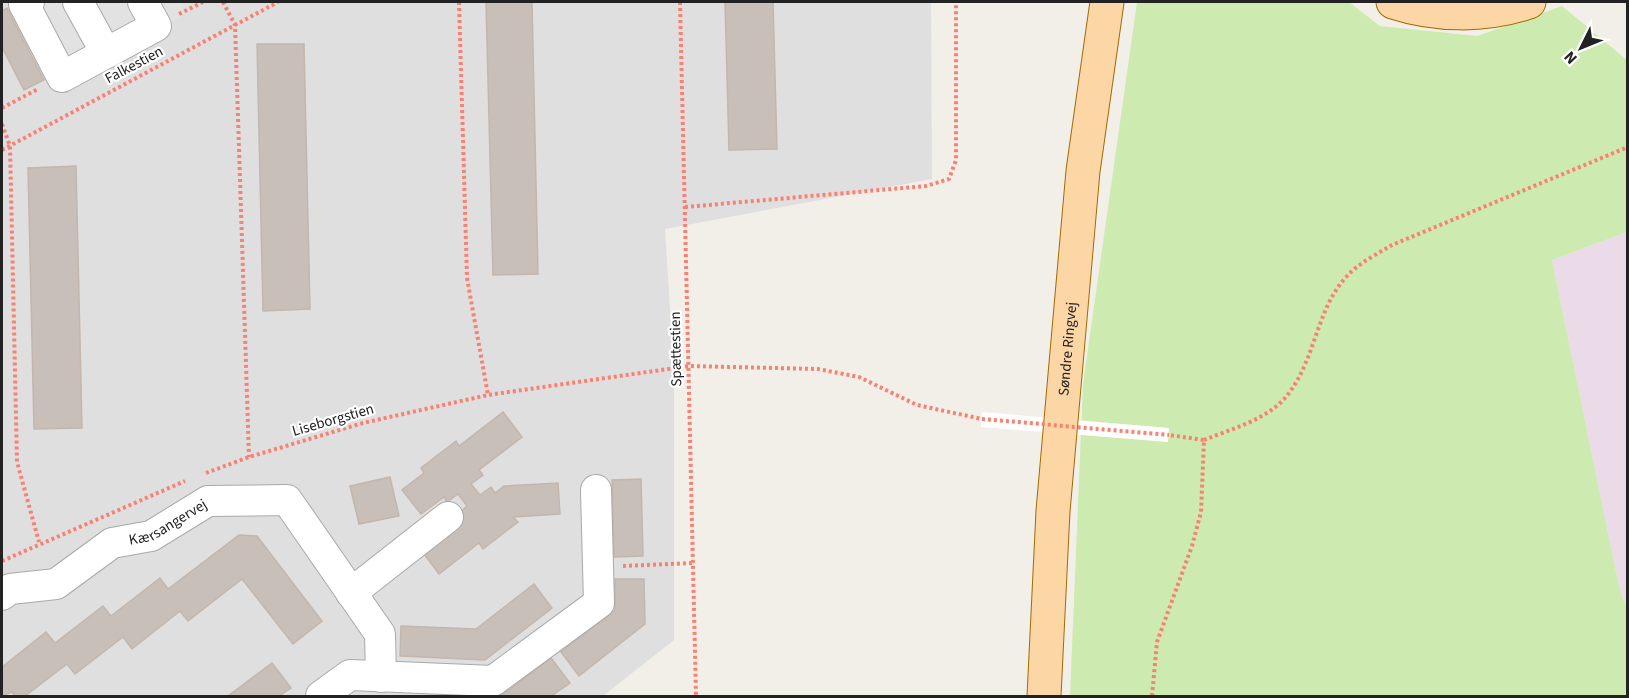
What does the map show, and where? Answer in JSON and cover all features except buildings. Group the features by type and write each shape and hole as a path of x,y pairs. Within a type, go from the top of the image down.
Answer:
{"main road":[{"name":"Søndre Ringvej","path":"1044,696 1053,511 1083,171 1107,2"},
{"path":"1393,2 1426,10 1455,13 1488,11 1529,2"}],"street":[{"path":"29,2 24,4 62,76 156,26 143,2"},
{"path":"78,2 106,53"},
{"path":"321,696 350,675 492,681 599,603 596,490"},
{"name":"Kærsangervej","path":"2,595 10,589 56,584 112,543 151,536 208,501 287,500 380,634 381,677"},
{"path":"351,593 448,517"}],"path":[{"path":"223,2 235,25 249,457"},
{"name":"Falkestien","path":"2,150 278,2"},
{"path":"459,2 467,278 488,395"},
{"name":"Spættestien","path":"680,2 696,696"},
{"path":"685,207 926,186 949,179 956,160 956,2"},
{"path":"2,108 62,76"},
{"path":"2,124 10,146 17,462 39,542"},
{"path":"1152,696 1157,642 1192,546 1201,512 1204,440 1259,418 1284,399 1305,369 1330,301 1347,276 1370,257 1392,245 1628,147"},
{"name":"Liseborgstien","path":"2,561 39,542 151,494 249,457 363,423 488,395 689,366 818,369 859,376 917,405 982,420 1169,435 1204,440"},
{"path":"598,567 693,563"}],"shaded area":[{"path":"2,2 931,2 932,179 665,229 674,372 674,640 603,696 2,696"},
{"path":"21,2 181,2 187,13 64,80"},
{"path":"1627,232 1627,609 1619,586 1552,260"}],"green space":[{"path":"1137,2 1349,2 1380,26 1477,36 1562,6 1627,60 1627,232 1552,260 1619,586 1627,609 1627,696 1070,696 1083,384"}],"pier":[{"path":"982,412 1169,428 1168,442 981,427"}]}
